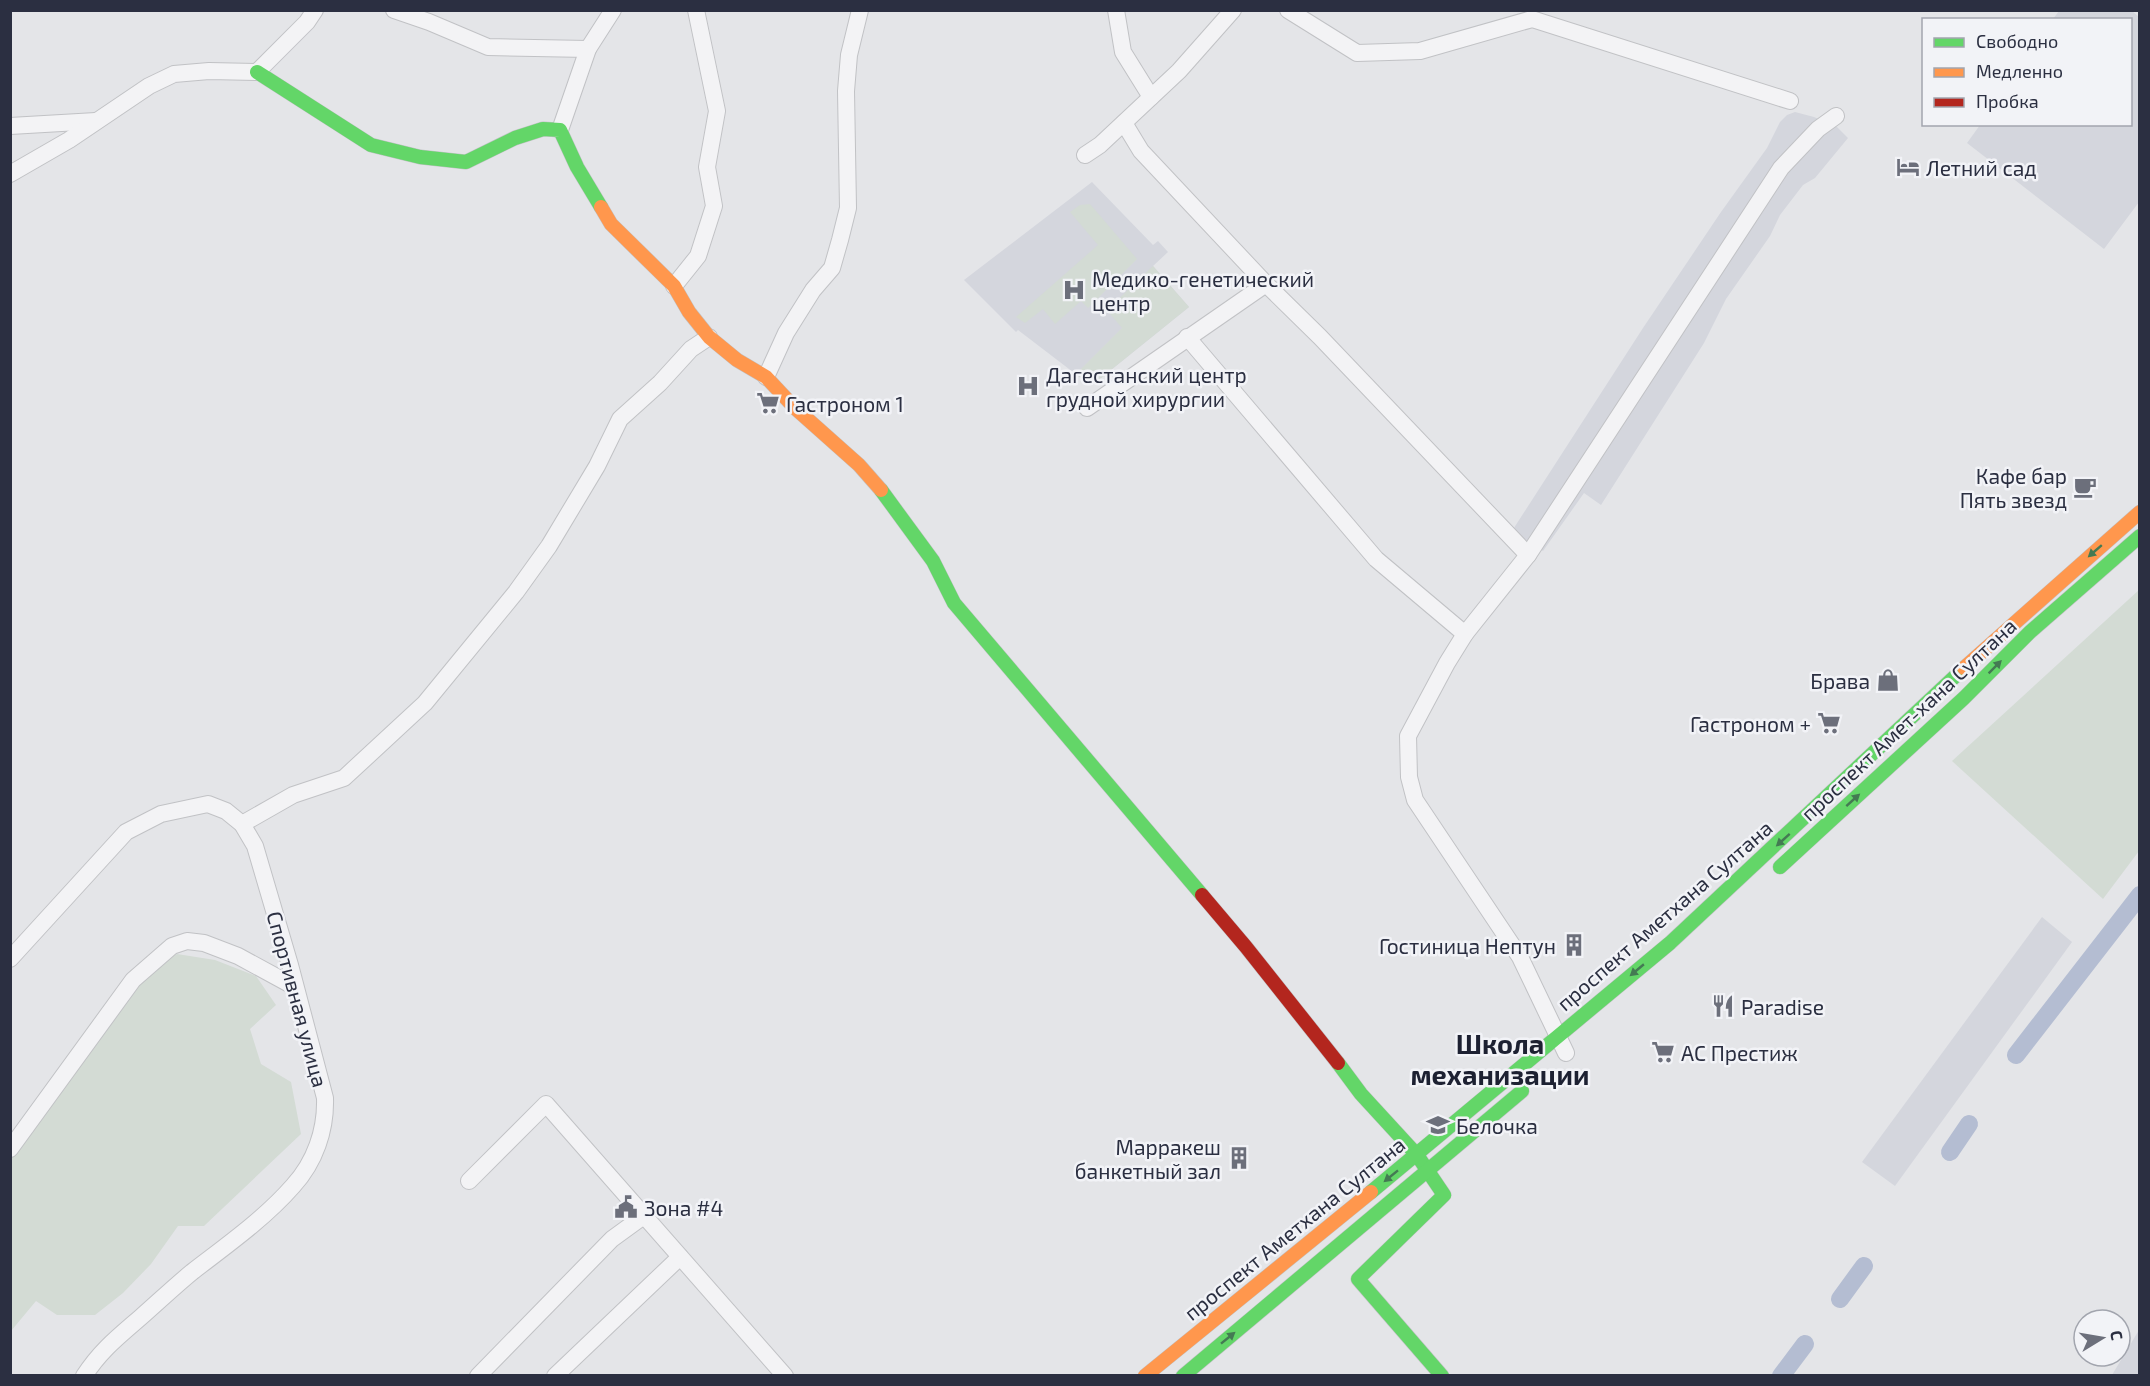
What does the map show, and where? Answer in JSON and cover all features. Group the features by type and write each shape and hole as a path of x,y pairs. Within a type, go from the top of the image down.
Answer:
{"main road":[{"path":"257,72 371,145 420,157 466,162 516,138 543,129 560,130 577,167 611,224 674,286 689,312 709,337 737,360 766,377 795,408 858,465 885,495 933,561 954,603 1246,947 1311,1026 1362,1094 1417,1155 1444,1195 1358,1279 1442,1376"},
{"name":"проспект Аметхана Султана","path":"1145,1376 1417,1155 1670,943 1795,828 1889,737 2139,512"},
{"name":"проспект Амет-хана Султана","path":"1766,879 1905,753 2030,632 2139,536"},
{"path":"1183,1376 1532,1082"}],"street":[{"path":"10,174 69,140 149,87 174,74 209,71 257,72 307,22 315,10"},
{"path":"394,10 488,47 588,50"},
{"path":"560,130 588,50 613,10"},
{"path":"674,286 698,256 714,206 707,167 717,111 696,10"},
{"path":"766,377 786,333 813,290 831,268 840,240 848,208 846,91 849,55 860,10"},
{"path":"1116,10 1123,52 1151,97"},
{"path":"1085,155 1100,145 1179,71 1233,10"},
{"path":"1288,10 1358,53 1420,51 1532,20 1790,101"},
{"path":"1566,1053 1520,957 1415,800 1409,777 1408,736 1465,634 1528,555 1781,168 1818,129 1836,116"},
{"path":"10,126 97,121"},
{"path":"1124,123 1141,151 1528,555"},
{"path":"1087,408 1266,284"},
{"path":"242,824 293,795 344,778 425,703 516,592 549,546 597,466 620,419 660,383 691,349 709,337"},
{"path":"1187,337 1376,559 1465,634"},
{"name":"Спортивная улица","path":"10,959 126,832 160,814 208,804 226,812 242,824 255,846 325,1098 325,1118 320,1138 309,1163 294,1185 256,1222 190,1274 97,1355 84,1376"},
{"path":"10,1149 133,980 172,946 186,941 204,943 238,956 296,987"},
{"path":"469,1181 546,1104 785,1376"},
{"path":"478,1376 612,1239 645,1215"},
{"path":"555,1376 680,1257"}],"shaded area":[{"path":"2059,11 2132,11 2139,17 2139,202 2104,249 1967,143 1979,126 2132,126 2132,18 2054,18"},
{"path":"1795,112 1837,127 1848,138 1815,178 1803,185 1780,215 1770,236 1726,299 1704,343 1601,505 1584,493 1543,551 1512,531 1643,328 1767,148 1780,122 1787,115"},
{"name":"Медико-генетический центр","path":"1092,182 1153,245 1158,241 1168,252 1153,266 1189,307 1101,378 1086,382 1018,330 1016,332 964,280"},
{"path":"1090,204 1137,259 1088,308 1081,301 1055,324 1043,309 1025,323 1016,317 1098,245 1070,212 1080,205"},
{"path":"1153,266 1189,307 1101,378 1086,382 1076,374 1122,328 1107,310"},
{"path":"2139,590 2139,851 2103,899 1952,761"},
{"path":"2042,917 2072,942 1895,1186 1862,1162"},
{"path":"177,954 215,960 256,976 276,1005 250,1029 261,1064 291,1082 301,1134 204,1226 178,1226 151,1264 123,1293 95,1315 57,1315 36,1301 11,1331 10,1153 143,972"},
{"path":"2139,1330 2139,1375 2112,1375 2116,1368 2132,1368 2132,1342"}],"waterway":[{"path":"2016,1055 2140,895"},
{"path":"1950,1152 1969,1124"},
{"path":"1840,1299 1864,1266"},
{"path":"1781,1376 1805,1344"}],"traffic: fast":[{"path":"257,72 371,145 420,157 466,162 515,138 543,129 560,130 577,167 601,207"},
{"path":"881,490 933,561 954,603 1202,895"},
{"path":"1780,867 1964,698 2030,632 2140,536"},
{"path":"1371,1192 1670,943 1964,668"},
{"path":"1338,1063 1361,1094 1417,1155 1444,1195 1358,1279 1442,1376"},
{"path":"1183,1376 1522,1091"}],"traffic: slow":[{"path":"601,207 611,224 674,286 689,312 709,337 737,360 766,377 795,408 859,465 881,490"},
{"path":"1964,668 2140,512"},
{"path":"1145,1376 1371,1192"}],"traffic: jam":[{"path":"1202,895 1338,1063"}],"place":[{"name":"Летний сад","path":"1908,167"},
{"name":"Медико-генетический центр","path":"1074,290"},
{"name":"Дагестанский центр грудной хирургии","path":"1028,386"},
{"name":"Гастроном 1","path":"768,403"},
{"name":"Кафе бар Пять звезд","path":"2085,487"},
{"name":"Брава","path":"1888,680"},
{"name":"Гастроном +","path":"1829,723"},
{"name":"Гостиница Нептун","path":"1574,945"},
{"name":"Paradise","path":"1723,1006"},
{"name":"АС Престиж","path":"1663,1052"},
{"name":"Белочка","path":"1438,1125"},
{"name":"Марракеш банкетный зал","path":"1239,1158"},
{"name":"Зона #4","path":"626,1207"}],"district":[{"name":"Школа механизации","path":"1500,1058"}]}
